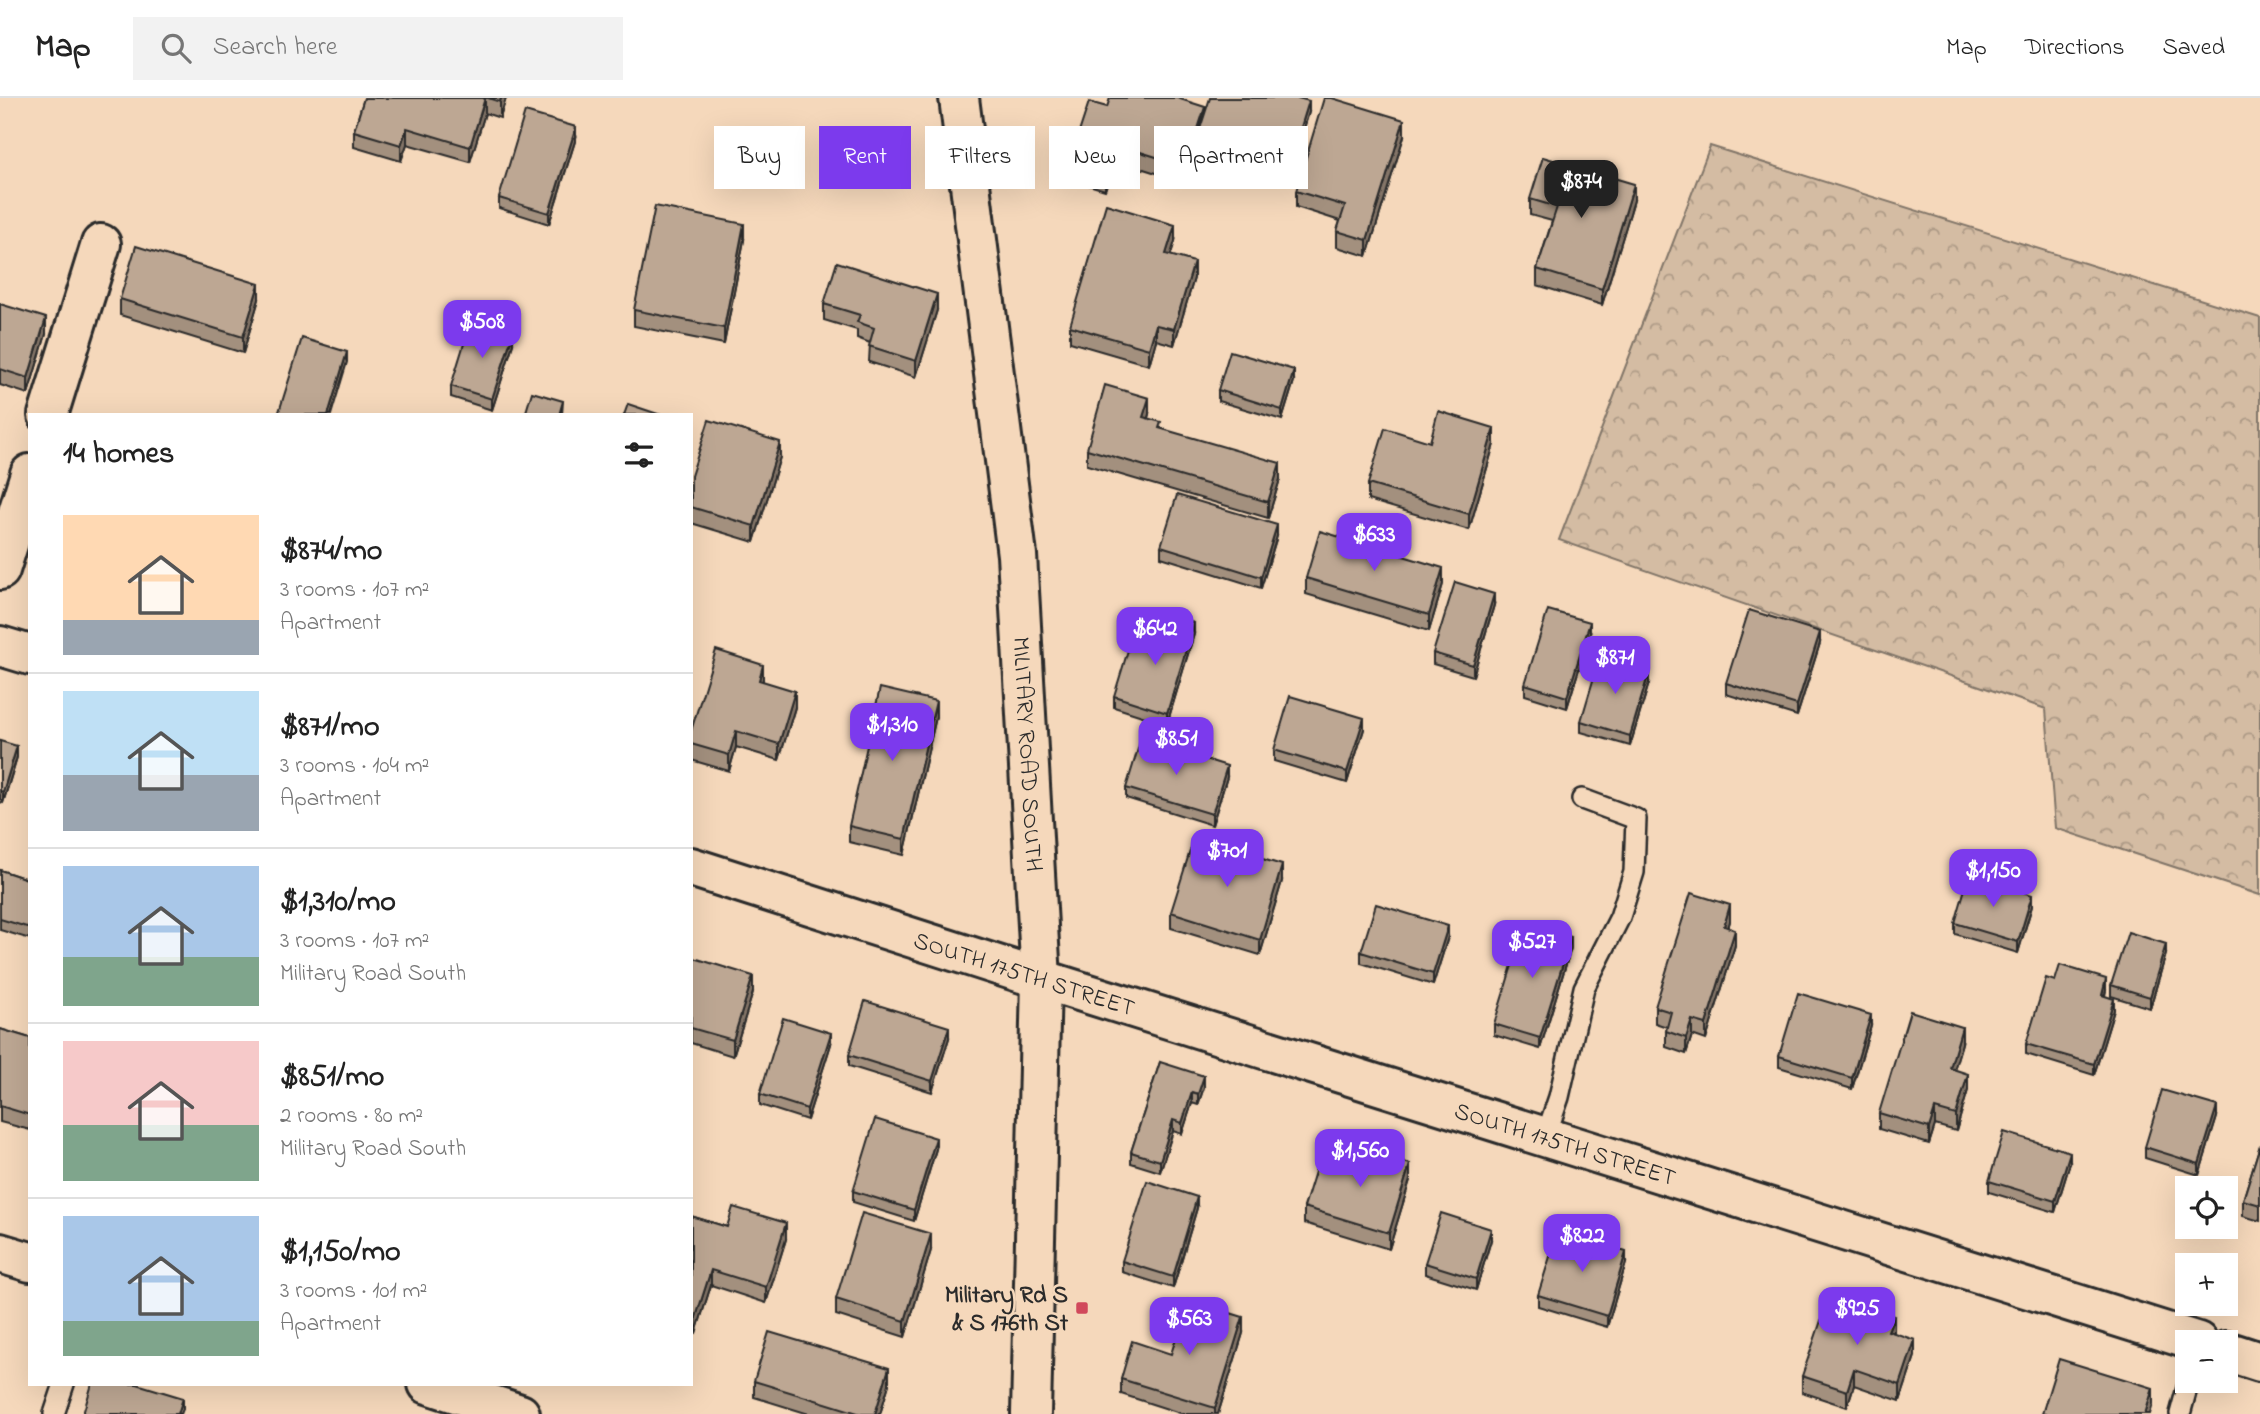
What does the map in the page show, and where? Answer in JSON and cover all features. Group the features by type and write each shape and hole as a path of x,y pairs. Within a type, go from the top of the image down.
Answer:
{"street":[{"name":"MILITARY ROAD SOUTH","path":"959,98 1017,555 1041,979 1031,1414"},
{"path":"49,413 101,244"},
{"path":"0,570 28,480"},
{"path":"0,646 28,654"},
{"name":"SOUTH 175TH STREET","path":"693,868 2175,1335"},
{"path":"0,1253 28,1261"},
{"path":"2238,1355 2260,1362"},
{"path":"434,1386 520,1414"}],"lane":[{"path":"1545,1138 1559,1097 1584,988 1620,917 1634,872 1636,819 1582,799"},
{"path":"54,1414 63,1386"},
{"path":"2180,1414 2186,1393"}],"green space":[{"path":"1710,146 2260,318 2260,895 2055,828 2046,709 1559,540"}],"building":[{"path":"364,98 485,98 470,147 407,128 401,145 354,131"},
{"path":"1110,98 1177,98 1205,107 1199,126 1154,126 1154,156 1140,152 1140,126 1081,126 1089,102 1107,107"},
{"path":"1210,98 1298,98 1309,101 1301,126 1201,126"},
{"path":"1324,98 1332,98 1404,120 1367,240 1337,231 1345,206 1296,191 1308,189 1308,151"},
{"path":"525,112 576,127 549,213 499,198"},
{"path":"1543,157 1634,184 1602,289 1537,269 1557,207 1530,199"},
{"path":"1106,204 1175,225 1166,254 1194,262 1174,329 1156,325 1149,349 1070,326"},
{"path":"655,206 744,224 724,328 634,310"},
{"path":"136,246 259,284 243,337 120,299"},
{"path":"837,262 937,294 916,361 869,346 874,328 857,322 860,315 824,304"},
{"path":"0,304 46,318 28,378 0,369"},
{"path":"471,321 513,333 492,399 451,386"},
{"path":"302,338 347,352 329,413 279,413"},
{"path":"1230,351 1294,370 1282,410 1218,390"},
{"path":"1105,385 1149,398 1143,417 1161,422 1159,428 1280,463 1268,502 1087,449"},
{"path":"532,392 563,401 560,413 526,413"},
{"path":"628,404 655,413 625,413"},
{"path":"1438,411 1494,428 1469,514 1368,484 1385,428 1430,442"},
{"path":"709,420 780,442 754,526 693,508 693,470"},
{"path":"1177,495 1277,525 1261,577 1161,546"},
{"path":"1320,531 1443,568 1429,615 1306,578"},
{"path":"1455,582 1494,594 1473,665 1433,653"},
{"path":"1548,610 1590,622 1567,697 1525,684"},
{"path":"1749,610 1820,632 1797,705 1726,683"},
{"path":"1167,615 1194,623 1167,713 1114,696 1132,637 1158,645"},
{"path":"716,650 763,665 759,680 795,691 779,744 736,731 729,755 693,745 693,725"},
{"path":"1600,657 1649,672 1630,736 1581,721"},
{"path":"880,688 936,701 904,839 849,826"},
{"path":"1290,696 1364,718 1347,772 1274,750"},
{"path":"1141,739 1227,766 1212,814 1126,788"},
{"path":"0,741 17,746 3,792 0,791"},
{"path":"1194,838 1282,865 1260,940 1171,912"},
{"path":"0,870 28,879 28,927 0,919"},
{"path":"1969,875 2032,895 2018,942 1955,923"},
{"path":"1691,893 1730,905 1724,926 1735,930 1706,1024 1692,1020 1686,1038 1666,1031 1671,1012 1655,1007"},
{"path":"1376,904 1448,926 1433,974 1361,952"},
{"path":"1525,923 1571,937 1540,1038 1494,1024"},
{"path":"2128,932 2166,944 2150,997 2111,985"},
{"path":"693,958 753,976 733,1040 693,1029"},
{"path":"2060,965 2106,979 2102,995 2114,999 2094,1064 2026,1044 2046,978 2055,981"},
{"path":"1798,993 1871,1015 1852,1078 1779,1056"},
{"path":"865,1001 949,1027 932,1081 849,1055"},
{"path":"1910,1011 1962,1027 1950,1068 1968,1074 1956,1115 1935,1109 1929,1128 1879,1113"},
{"path":"783,1018 831,1033 807,1109 760,1094"},
{"path":"0,1029 28,1037 28,1114 0,1106"},
{"path":"1160,1062 1204,1076 1198,1094 1192,1092 1182,1123 1173,1120 1160,1161 1131,1152"},
{"path":"2162,1090 2217,1106 2199,1164 2145,1147"},
{"path":"875,1119 936,1138 914,1210 853,1191"},
{"path":"2004,1132 2070,1152 2055,1201 1989,1181"},
{"path":"2260,1145 2260,1205 2243,1200"},
{"path":"1352,1146 1410,1164 1389,1233 1304,1207 1318,1162 1345,1170"},
{"path":"1147,1181 1197,1197 1173,1277 1122,1261"},
{"path":"733,1207 786,1223 766,1287 711,1270 696,1317 693,1316 693,1217 727,1227"},
{"path":"862,1213 931,1234 905,1321 836,1299"},
{"path":"1441,1213 1491,1229 1476,1279 1425,1263"},
{"path":"1558,1231 1626,1252 1607,1316 1538,1295"},
{"path":"1188,1300 1243,1317 1215,1408 1121,1379 1132,1341 1171,1354"},
{"path":"1851,1301 1894,1316 1888,1331 1915,1340 1900,1385 1854,1369 1847,1391 1802,1376 1827,1303 1848,1310"},
{"path":"769,1332 889,1368 875,1414 861,1414 754,1381"},
{"path":"2059,1359 2153,1388 2145,1414 2042,1414"},
{"path":"91,1386 144,1386 183,1398 178,1414 83,1414"}],"place":[{"name":"Military Rd S & S 176th St","path":"1082,1308"}]}
